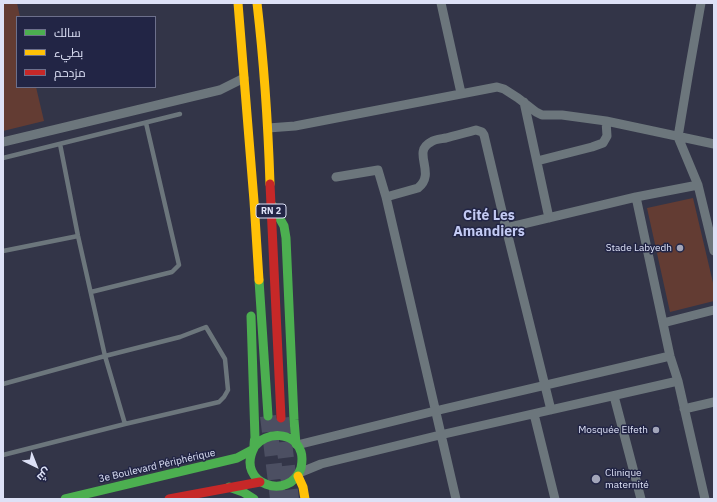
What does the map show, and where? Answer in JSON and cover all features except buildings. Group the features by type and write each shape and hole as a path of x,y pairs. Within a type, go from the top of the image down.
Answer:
{"highway":[{"name":"RN 2","path":"238,3 254,201 268,416"},
{"name":"RN 2","path":"257,3 268,128 270,201 281,418"},
{"path":"249,262 248,224 254,201"},
{"path":"169,499 229,487 282,487 291,483 299,474 302,465 302,457 297,445 294,420 286,238 284,226 270,201"},
{"path":"251,308 255,424 253,449"},
{"path":"237,458 251,440 255,424"},
{"path":"262,486 253,474 250,465 250,455 258,442 268,436 280,435 286,437 297,445"},
{"name":"3e Boulevard Périphérique","path":"65,499 237,458 253,449"},
{"path":"299,474 305,499"},
{"path":"229,487 240,490 250,495 254,499"}],"street":[{"path":"441,3 461,93"},
{"path":"701,3 678,137 698,185 711,222 714,252"},
{"path":"3,142 220,90 244,78"},
{"path":"268,128 295,126 497,87 504,89 542,115 562,115 606,121 714,144"},
{"path":"524,102 549,218"},
{"path":"537,162 592,148 603,143 607,136 606,121"},
{"path":"386,197 418,188 422,185 426,177 423,155 425,147 432,141 476,130 482,132 486,138 506,228 551,410"},
{"path":"336,177 378,170 386,197 456,499"},
{"path":"506,228 636,197 698,185"},
{"path":"636,197 670,356 678,382 705,499"},
{"path":"663,323 714,310"},
{"path":"297,445 435,410 670,356"},
{"path":"299,474 321,464 440,435 678,382"},
{"path":"614,396 641,499"},
{"path":"684,409 714,402"},
{"path":"534,414 555,499"}],"lane":[{"path":"3,158 180,114"},
{"path":"90,292 172,272 180,265 146,122"},
{"path":"60,144 90,292 105,356 125,424"},
{"path":"3,251 78,236"},
{"path":"3,384 180,337 206,327 225,359 228,390 219,402 3,455"}],"shaded area":[{"path":"3,3 17,3 20,16 16,16 16,88 36,88 44,121 3,131"},
{"name":"Stade Labyedh","path":"693,198 714,287 714,301 670,312 647,208"}],"tunnel":[{"path":"268,416 278,499"},
{"path":"281,418 291,499"}],"traffic: fast":[{"path":"272,205 284,226 286,238 296,444"},
{"path":"259,280 268,416"},
{"path":"251,316 255,438 250,461 252,471 258,479 266,484 276,486 286,484 295,478 301,468 301,452 297,445 286,437 272,436 265,438 254,447"},
{"path":"65,499 237,458 252,450"},
{"path":"229,487 243,492 254,499"}],"traffic: slow":[{"path":"238,3 259,280"},
{"path":"257,3 262,48 270,184"},
{"path":"298,476 303,487 305,499"}],"traffic: jam":[{"path":"270,184 281,418"},
{"path":"169,499 260,482"}],"place":[{"name":"Stade Labyedh","path":"680,248"},
{"name":"Mosquée Elfeth","path":"656,430"},
{"name":"Clinique maternité","path":"596,479"}],"district":[{"name":"Cité Les Amandiers","path":"489,224"}]}
